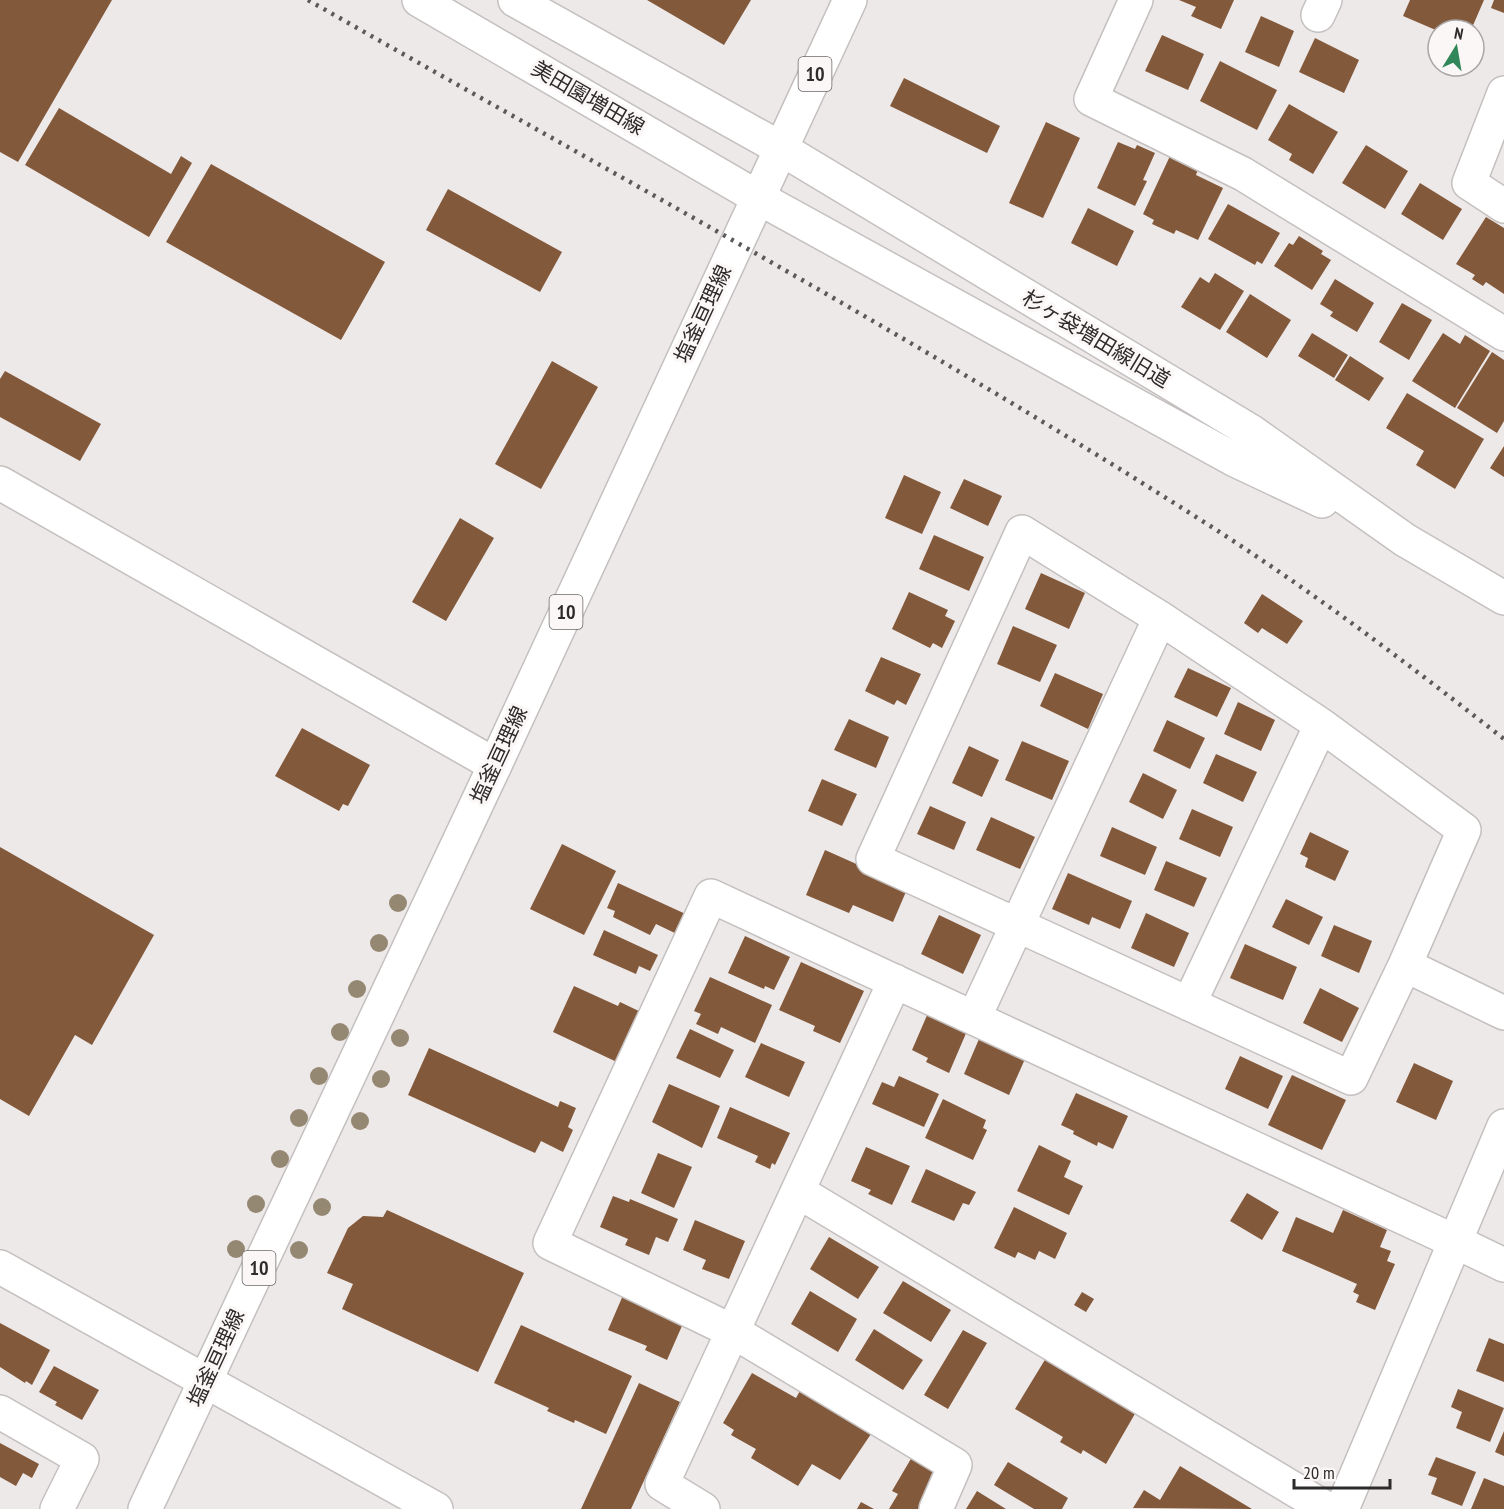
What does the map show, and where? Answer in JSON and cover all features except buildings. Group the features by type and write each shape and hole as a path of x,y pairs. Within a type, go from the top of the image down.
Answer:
{"street":[{"name":"美田園増田線","path":"419,0 757,197"},
{"path":"515,0 780,148"},
{"name":"塩釜亘理線","path":"145,1509 495,765 850,0"},
{"path":"1136,0 1091,99 1243,174 1504,334"},
{"path":"1504,93 1469,183 1504,206"},
{"name":"杉ヶ袋増田線旧道","path":"780,148 1252,432 1405,540 1504,598"},
{"name":"杉ヶ袋増田線旧道","path":"757,197 1235,460 1405,540"},
{"path":"0,483 495,765"},
{"path":"1022,532 1160,618 1321,725 1464,830 1405,965 1351,1078 873,859 1022,532"},
{"path":"974,1018 1160,618"},
{"path":"1189,1004 1321,725"},
{"path":"936,1509 955,1464 734,1332 550,1243 711,896 1504,1265"},
{"path":"1405,965 1504,1013"},
{"path":"703,1509 662,1484 895,981"},
{"path":"1342,1509 1504,1126"},
{"path":"799,1192 1327,1509"},
{"path":"0,1267 436,1509"},
{"path":"0,1412 82,1458 57,1509"}],"railway":[{"path":"308,0 880,325 1106,461 1291,580 1399,658 1504,739"}]}
